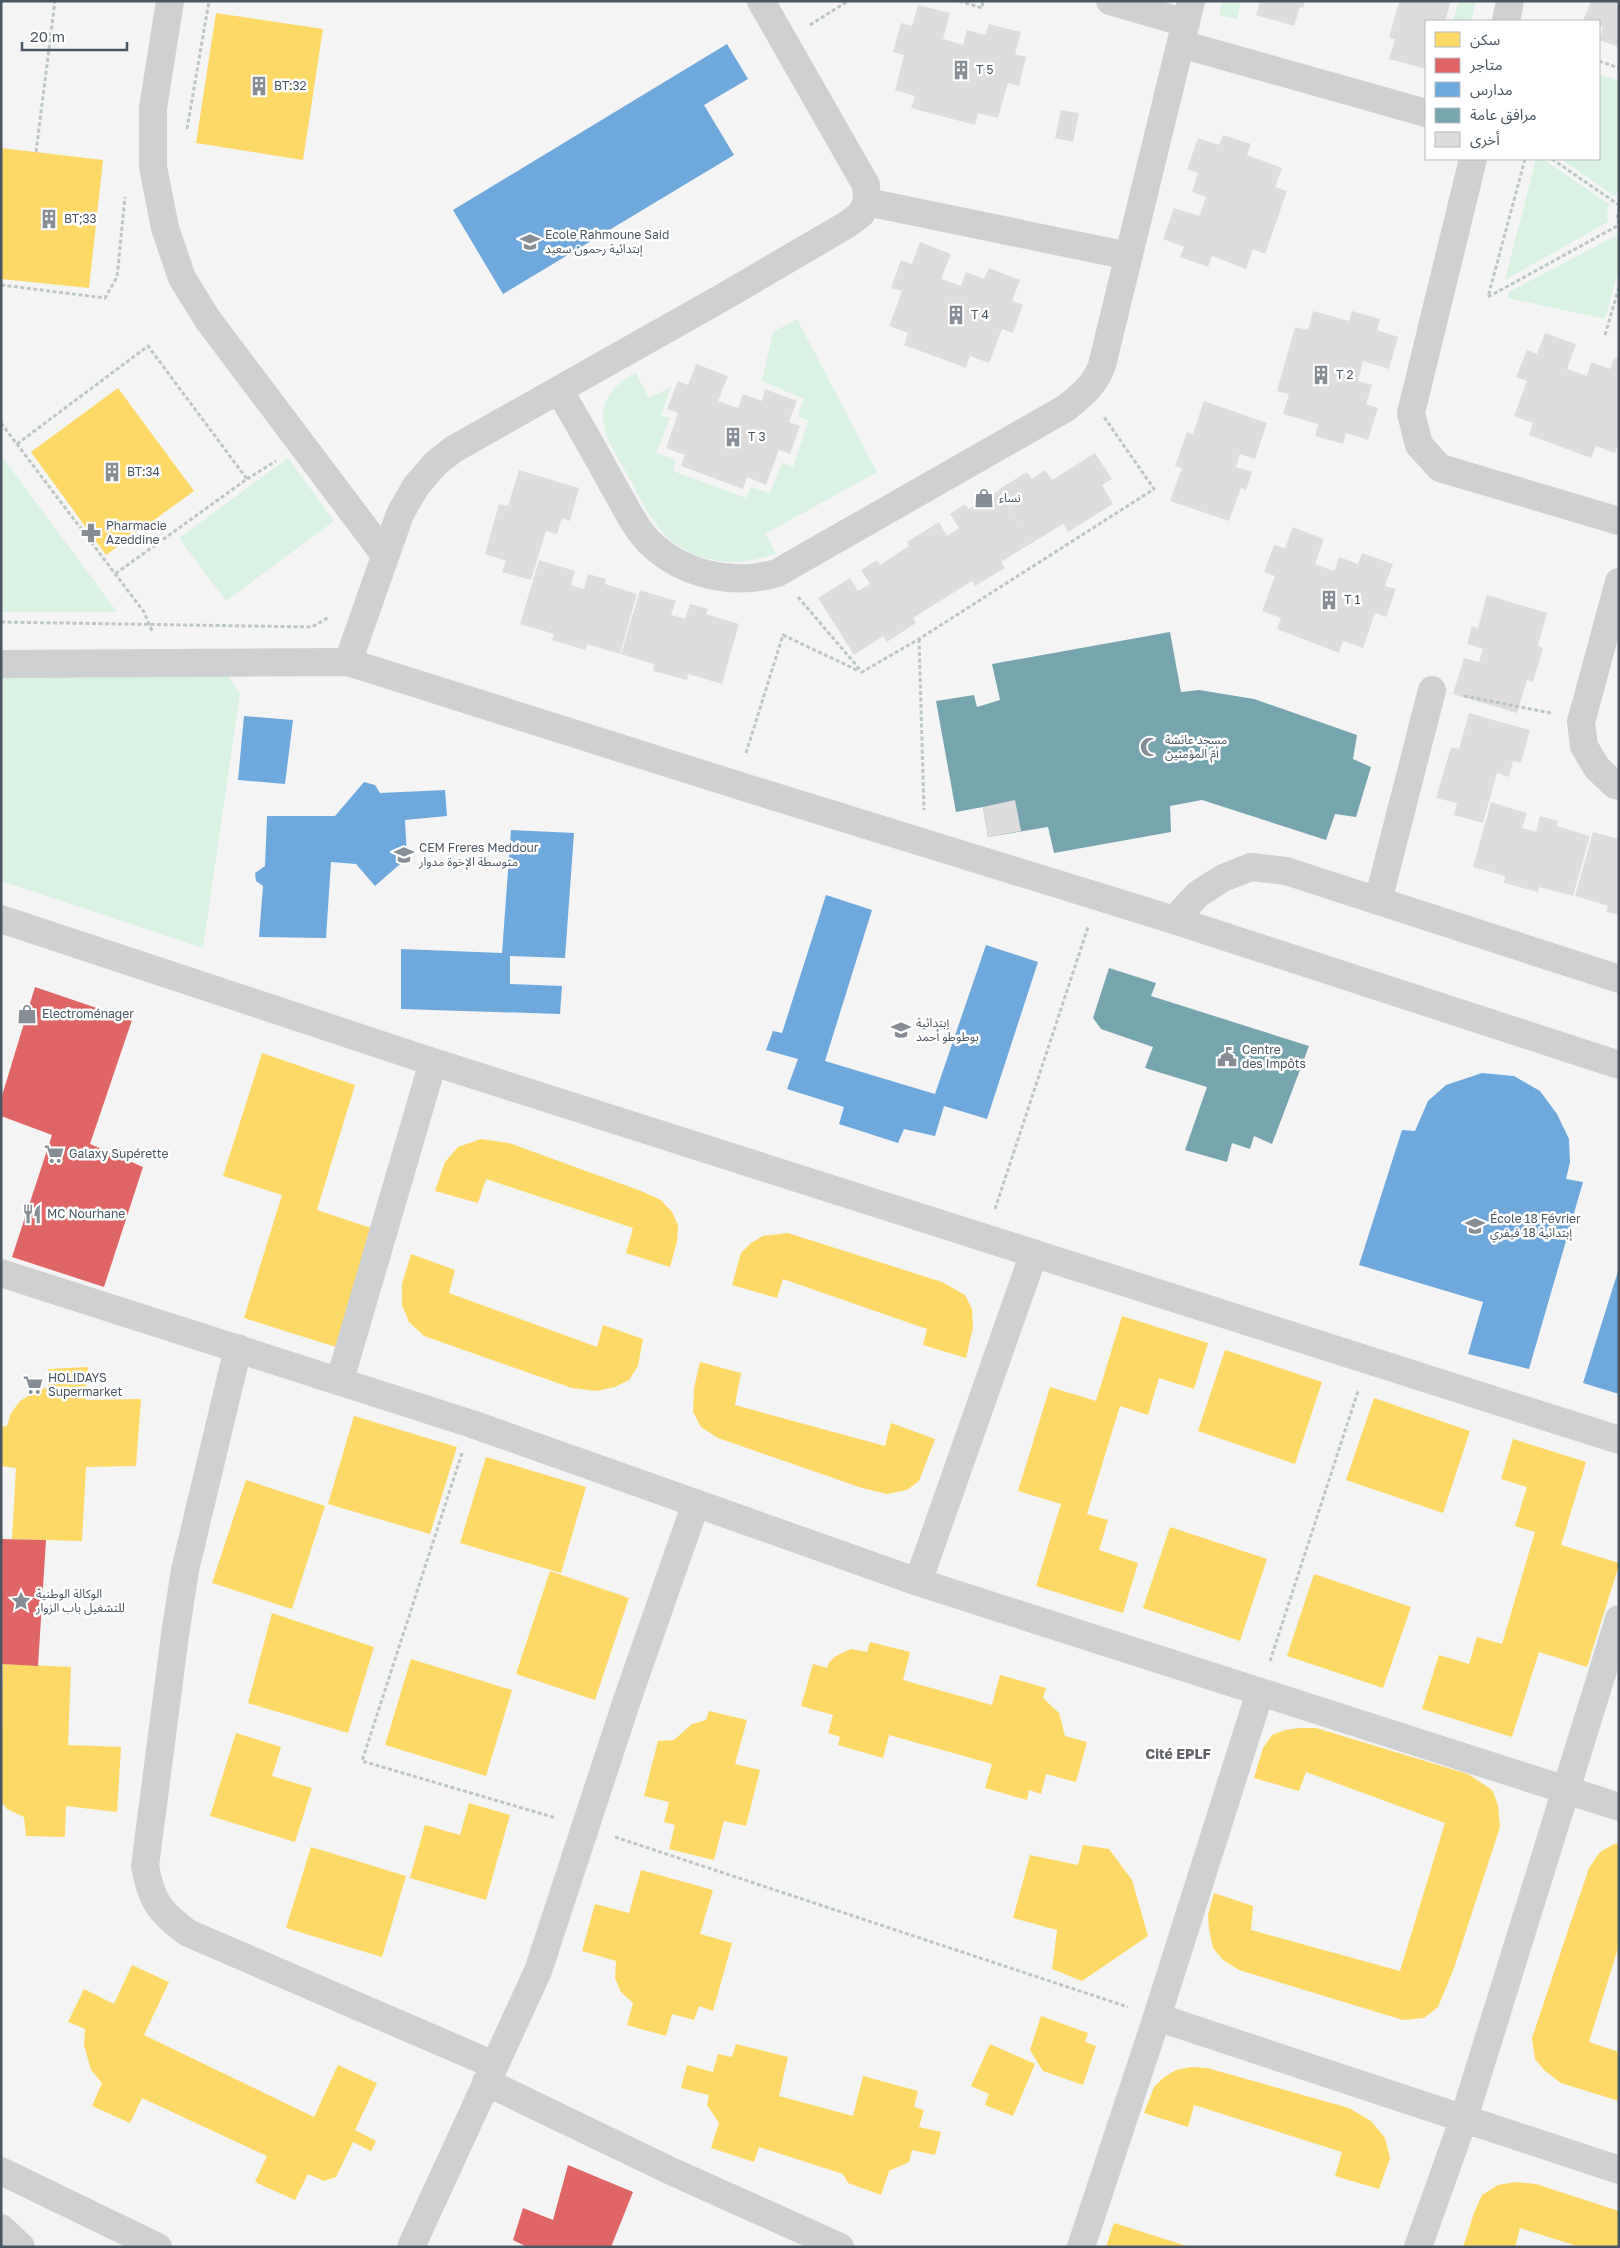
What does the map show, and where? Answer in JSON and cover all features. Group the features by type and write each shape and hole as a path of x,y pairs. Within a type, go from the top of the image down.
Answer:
{"street":[{"path":"170,1 153,108 153,167 165,228 182,278 208,320 385,555"},
{"path":"348,662 400,514 416,486 436,463 454,449 848,224 861,214 867,202 866,185 761,1"},
{"path":"1110,1 1186,23 1425,113"},
{"path":"1506,20 1510,1"},
{"path":"560,390 632,519 649,542 675,561 706,574 742,579 762,578 777,573 1066,408 1086,392 1098,376 1102,365 1186,23"},
{"path":"1473,160 1411,413 1419,445 1440,468 1619,521"},
{"path":"867,202 1129,256"},
{"path":"1619,582 1581,722 1584,746 1597,768 1615,785 1619,786"},
{"path":"1,664 348,662 1174,920 1619,1065"},
{"path":"1378,901 1432,690"},
{"path":"1174,920 1198,894 1223,878 1251,867 1286,871 1619,979"},
{"path":"1,919 433,1062 1619,1440"},
{"path":"340,1380 433,1062"},
{"path":"918,1582 1034,1253"},
{"path":"1,1273 340,1380 472,1424 918,1582 1619,1807"},
{"path":"238,1348 187,1561 176,1625 145,1866 150,1891 166,1918 188,1933 490,2073 673,2172 840,2247"},
{"path":"411,2247 538,1971 628,1697 696,1503"},
{"path":"1418,2247 1464,2118 1619,1619"},
{"path":"1082,2247 1260,1692"},
{"path":"1157,2016 1619,2170"},
{"path":"1,2171 158,2247"},
{"path":"1,2228 21,2247"}],"path":[{"path":"36,152 55,1"},
{"path":"186,138 209,1"},
{"path":"810,25 848,1"},
{"path":"959,1 982,8 984,1"},
{"path":"1600,61 1619,68"},
{"path":"1525,160 1488,297 1619,224 1617,219 1619,206 1553,160"},
{"path":"1,285 105,298 117,277 126,188"},
{"path":"1605,335 1619,287"},
{"path":"17,444 148,346 247,479"},
{"path":"862,672 919,639 1154,489 1086,392"},
{"path":"1,423 144,612 165,662"},
{"path":"115,574 247,479 280,458"},
{"path":"777,573 862,672"},
{"path":"1,622 312,627 332,614"},
{"path":"737,785 783,634 862,672"},
{"path":"919,639 926,843"},
{"path":"1432,690 1551,713"},
{"path":"986,1238 1098,896"},
{"path":"1260,1692 1368,1359"},
{"path":"472,1424 362,1761 586,1827 1157,2016"}],"green space":[{"path":"1222,1 1241,1 1237,19 1219,15"},
{"path":"1459,1 1476,1 1471,20 1453,20"},
{"path":"1600,74 1619,81 1619,191 1614,196 1562,160 1600,160"},
{"path":"1536,160 1544,160 1609,204 1608,222 1505,280"},
{"path":"1615,236 1619,240 1619,267 1605,319 1508,298 1509,292"},
{"path":"797,319 877,472 765,534 776,553 761,558 729,562 698,556 683,549 670,539 653,521 614,452 605,431 603,416 606,402 618,385 636,373 649,398 671,387 661,416 670,418 656,453 676,460 673,471 746,498 751,487 770,493 782,463 793,467 808,421 798,416 804,399 762,381 773,332"},
{"path":"1,455 117,612 1,612"},
{"path":"288,458 334,521 226,601 179,538"},
{"path":"224,671 240,693 203,948 1,881 1,675"}],"building: سكن":[{"name":"BT:32","path":"216,13 323,29 303,160 196,143"},
{"name":"BT;33","path":"1,148 103,160 89,288 1,279"},
{"name":"BT:34","path":"118,388 194,491 106,555 31,452"},
{"path":"262,1053 355,1085 317,1210 374,1229 336,1347 244,1318 282,1195 223,1176"},
{"path":"481,1139 509,1143 661,1200 672,1212 678,1225 677,1242 670,1267 626,1253 633,1228 486,1179 478,1203 435,1191 445,1162 458,1147"},
{"path":"788,1233 942,1282 965,1295 972,1309 973,1327 966,1358 923,1345 927,1329 783,1279 777,1298 732,1285 741,1253 751,1243 763,1236"},
{"path":"411,1254 455,1270 449,1293 597,1347 603,1325 643,1339 638,1366 629,1380 615,1387 596,1391 572,1388 424,1336 409,1322 402,1305 402,1284"},
{"path":"1122,1316 1208,1343 1194,1389 1159,1378 1148,1415 1120,1406 1087,1514 1108,1520 1099,1550 1138,1563 1123,1613 1036,1586 1061,1504 1018,1491 1050,1387 1096,1401"},
{"path":"1225,1350 1322,1382 1295,1464 1198,1431"},
{"path":"700,1362 741,1373 735,1405 885,1446 891,1423 935,1439 919,1481 907,1490 887,1494 862,1488 718,1438 701,1427 693,1412 694,1388"},
{"path":"88,1367 86,1400 141,1399 136,1466 86,1467 82,1541 12,1539 16,1468 1,1466 1,1427 7,1426 11,1413 20,1401 48,1387 48,1369"},
{"path":"1374,1398 1470,1431 1443,1513 1346,1480"},
{"path":"354,1416 457,1447 430,1534 328,1504"},
{"path":"1513,1439 1586,1462 1561,1545 1619,1563 1619,1565 1587,1667 1539,1652 1512,1737 1422,1709 1439,1655 1469,1664 1477,1637 1502,1644 1535,1532 1515,1526 1527,1487 1501,1479"},
{"path":"486,1457 586,1487 561,1573 460,1543"},
{"path":"246,1480 325,1506 292,1609 212,1583"},
{"path":"1170,1527 1267,1559 1240,1641 1143,1608"},
{"path":"550,1571 629,1598 595,1700 516,1674"},
{"path":"1314,1574 1411,1607 1383,1688 1287,1656"},
{"path":"272,1613 374,1647 348,1733 248,1703"},
{"path":"870,1642 910,1652 903,1680 992,1705 1000,1675 1046,1688 1043,1698 1059,1713 1065,1736 1087,1742 1076,1782 1046,1774 1041,1794 1029,1790 1027,1800 985,1788 992,1764 889,1735 883,1758 838,1745 840,1737 828,1733 833,1715 801,1706 813,1664 827,1668 829,1662 836,1656 851,1649 867,1652"},
{"path":"411,1659 512,1690 486,1776 385,1745"},
{"path":"3,1664 71,1667 68,1745 121,1747 117,1812 66,1806 65,1837 26,1836 24,1817 7,1809 1,1801"},
{"path":"709,1711 747,1720 735,1764 760,1770 746,1826 724,1821 714,1860 669,1849 675,1825 664,1822 669,1802 644,1796 658,1741 674,1740 692,1724 706,1720"},
{"path":"1316,1728 1468,1774 1492,1790 1498,1805 1500,1827 1454,1968 1438,2007 1424,2018 1403,2020 1239,1970 1223,1960 1213,1948 1208,1915 1214,1893 1253,1906 1251,1930 1400,1971 1445,1823 1306,1772 1299,1791 1254,1778 1263,1748 1272,1735 1285,1730"},
{"path":"236,1733 281,1747 272,1776 312,1788 295,1842 210,1816"},
{"path":"469,1803 510,1815 486,1900 410,1878 425,1825 460,1835"},
{"path":"1614,1844 1619,1844 1619,1945 1589,2042 1619,2052 1619,2101 1561,2083 1545,2071 1535,2059 1532,2038 1589,1868 1600,1852"},
{"path":"1083,1845 1109,1849 1132,1880 1148,1936 1082,1981 1052,1969 1057,1930 1013,1918 1030,1855 1078,1865"},
{"path":"311,1847 406,1876 382,1957 286,1928"},
{"path":"641,1870 713,1890 700,1934 732,1943 713,2011 699,2006 694,2020 672,2014 666,2036 627,2025 633,2003 621,1992 615,1978 616,1961 582,1951 595,1904 629,1913"},
{"path":"132,1965 169,1982 144,2035 314,2117 338,2065 377,2083 355,2130 376,2141 371,2151 353,2142 336,2177 324,2181 308,2174 295,2200 255,2182 267,2156 142,2098 130,2123 92,2106 102,2083 91,2070 84,2045 85,2029 68,2022 84,1989 114,2004"},
{"path":"1041,2016 1088,2033 1085,2042 1096,2046 1083,2085 1043,2071 1030,2050"},
{"path":"736,2044 788,2057 779,2096 853,2116 863,2076 918,2091 914,2107 924,2110 919,2127 941,2132 935,2155 912,2150 909,2162 889,2171 881,2195 848,2183 843,2174 759,2147 754,2162 711,2148 719,2123 707,2105 709,2095 681,2088 687,2065 713,2072 718,2054 732,2057"},
{"path":"990,2044 1035,2064 1013,2116 985,2105 989,2094 971,2086"},
{"path":"1191,2067 1207,2068 1349,2108 1371,2121 1385,2138 1390,2158 1379,2189 1335,2176 1342,2152 1194,2105 1188,2127 1144,2113 1154,2087 1163,2078 1176,2070"},
{"path":"1515,2182 1536,2184 1619,2211 1619,2247 1580,2247 1520,2228 1515,2247 1463,2247 1482,2195 1498,2185"},
{"path":"1114,2223 1187,2246 1187,2247 1106,2247"}],"building: متاجر":[{"path":"35,987 132,1020 90,1144 143,1167 104,1287 12,1257 52,1135 1,1116 1,1099"},
{"path":"1,1539 46,1540 38,1666 1,1664"},
{"path":"568,2165 633,2192 611,2247 527,2247 513,2240 523,2208 553,2220"}],"building: مدارس":[{"path":"727,44 748,79 704,105 734,155 503,294 453,210"},
{"path":"244,716 293,720 285,784 238,780"},
{"path":"364,782 375,785 380,793 445,790 447,816 405,820 407,858 375,886 356,864 331,862 326,938 259,937 263,886 256,881 255,873 265,866 267,816 335,816"},
{"path":"511,830 574,833 565,958 510,956 510,984 562,986 560,1014 401,1009 401,949 502,953"},
{"path":"826,895 872,910 825,1061 935,1094 986,945 1038,962 987,1119 944,1106 935,1136 904,1129 898,1143 839,1124 844,1107 787,1089 798,1059 766,1050 773,1031 782,1033"},
{"path":"1482,1073 1514,1076 1540,1091 1557,1114 1569,1139 1570,1162 1566,1179 1583,1182 1529,1369 1468,1354 1483,1302 1359,1265 1402,1130 1415,1131 1428,1101 1446,1085"},
{"path":"1619,1268 1619,1394 1583,1383"}],"building: مرافق عامة":[{"name":"مسجد عائشة أمّ المؤمنين","path":"1170,632 1181,692 1199,690 1254,699 1357,735 1353,759 1371,767 1356,817 1335,814 1326,840 1202,800 1170,806 1171,832 1054,853 1048,827 988,837 983,807 956,812 936,701 974,695 977,707 1000,700 992,664"},
{"name":"Centre des Impôts","path":"1109,968 1156,983 1151,996 1309,1046 1272,1144 1254,1136 1250,1149 1232,1143 1227,1162 1185,1150 1207,1087 1145,1068 1153,1047 1101,1029 1093,1018"}],"building: أخرى":[{"path":"1260,1 1305,1 1303,8 1300,7 1294,26 1256,15"},
{"path":"1399,1 1451,1 1445,20 1425,20 1425,69 1389,59 1395,39 1389,38"},
{"path":"1591,1 1619,1 1619,47 1600,40 1603,28 1600,26 1600,20 1583,20"},
{"name":"T 5","path":"918,5 950,13 943,39 963,45 967,30 985,35 989,24 1021,32 1015,54 1026,57 1019,86 1008,83 998,118 978,113 975,125 911,108 915,96 895,90 904,55 893,52 901,23 912,26"},
{"path":"1061,110 1079,113 1073,142 1055,138"},
{"path":"1223,135 1251,144 1247,155 1282,168 1275,187 1287,191 1265,254 1253,249 1246,269 1212,256 1208,267 1180,257 1184,247 1163,239 1174,208 1199,216 1206,197 1192,192 1198,173 1187,169 1198,138 1219,145"},
{"name":"T 4","path":"920,242 951,254 941,279 961,286 966,272 984,279 989,268 1020,280 1012,301 1023,305 1013,333 1002,329 989,363 970,356 966,368 904,345 908,333 889,326 902,291 891,288 901,260 912,264"},
{"name":"T 2","path":"1313,311 1349,321 1352,311 1380,319 1377,330 1398,337 1389,369 1363,361 1358,381 1372,385 1366,404 1378,408 1368,440 1346,433 1343,444 1315,436 1318,424 1283,414 1289,394 1277,391 1295,327 1308,330"},
{"path":"1545,333 1576,344 1567,369 1587,376 1591,362 1610,369 1614,358 1619,359 1619,442 1615,453 1596,446 1591,458 1529,435 1533,423 1514,416 1527,381 1516,377 1527,350 1537,354"},
{"name":"T 3","path":"696,364 728,376 718,401 738,408 743,394 762,401 765,389 797,401 789,422 800,426 790,454 779,450 766,485 747,477 743,489 681,466 685,455 666,448 678,413 667,409 678,381 688,385"},
{"path":"1204,401 1267,423 1255,459 1240,454 1236,467 1252,472 1246,490 1241,488 1229,521 1170,501 1182,468 1175,466 1187,432 1193,434"},
{"path":"1095,453 1112,479 1102,485 1113,504 1068,532 1063,524 1001,562 1005,568 975,586 972,581 913,618 916,623 887,642 883,636 854,655 818,598 850,578 858,591 870,584 861,570 877,560 880,565 909,546 907,542 939,522 947,536 959,528 950,514 965,504 969,509 998,491 1025,534 998,490 1027,472 1032,479 1045,470 1052,480"},
{"path":"519,470 579,488 570,521 562,518 557,534 546,531 531,580 502,572 506,561 485,554 499,504 508,506"},
{"name":"T 1","path":"1293,527 1324,539 1315,564 1334,571 1339,557 1358,564 1362,553 1393,564 1385,586 1396,589 1386,617 1375,613 1363,648 1343,641 1339,653 1277,629 1281,618 1262,611 1275,576 1264,572 1274,545 1285,548"},
{"path":"539,560 575,571 571,585 584,589 588,574 606,579 605,584 637,594 620,654 587,644 585,650 552,640 554,634 520,624"},
{"path":"640,590 676,601 671,615 685,619 690,604 708,609 706,614 739,624 722,684 688,674 687,680 653,671 654,664 621,654"},
{"path":"1487,595 1547,613 1538,646 1543,648 1533,682 1527,680 1517,713 1453,694 1464,658 1479,662 1483,649 1467,644 1472,626 1478,628"},
{"path":"1469,713 1530,730 1521,763 1513,761 1509,777 1497,773 1483,823 1454,815 1457,803 1436,798 1451,747 1459,749"},
{"path":"1015,800 1021,831 988,837 983,807"},
{"path":"1491,802 1527,813 1522,828 1536,832 1540,816 1558,821 1557,826 1590,836 1573,896 1539,887 1538,892 1504,883 1505,876 1473,867"},
{"path":"1593,832 1619,839 1619,915 1606,912 1608,906 1575,896"}],"place":[{"name":"T 5","path":"961,70"},
{"name":"BT:32","path":"259,86"},
{"name":"BT;33","path":"49,219"},
{"name":"Ecole Rahmoune Said إبتدائية رحمون سعيد","path":"530,242"},
{"name":"T 4","path":"956,315"},
{"name":"T 2","path":"1321,375"},
{"name":"T 3","path":"733,437"},
{"name":"BT:34","path":"112,472"},
{"name":"نساء","path":"984,498"},
{"name":"Pharmacie Azeddine","path":"91,533"},
{"name":"T 1","path":"1329,600"},
{"name":"مسجد عائشة أمّ المؤمنين","path":"1150,747"},
{"name":"CEM Freres Meddour متوسطة الإخوة مدوار","path":"404,855"},
{"name":"Electroménager","path":"27,1014"},
{"name":"إبتدائية بوطوطو أحمد","path":"901,1030"},
{"name":"Centre des Impôts","path":"1227,1057"},
{"name":"Galaxy Supérette","path":"54,1154"},
{"name":"MC Nourhane","path":"32,1214"},
{"name":"École 18 Février إبتدائية 18 فيفري","path":"1475,1226"},
{"name":"HOLIDAYS Supermarket","path":"33,1385"},
{"name":"الوكالة الوطنية للتشغيل باب الزوار","path":"21,1601"}],"district":[{"name":"Cité EPLF","path":"1178,1754"}]}
